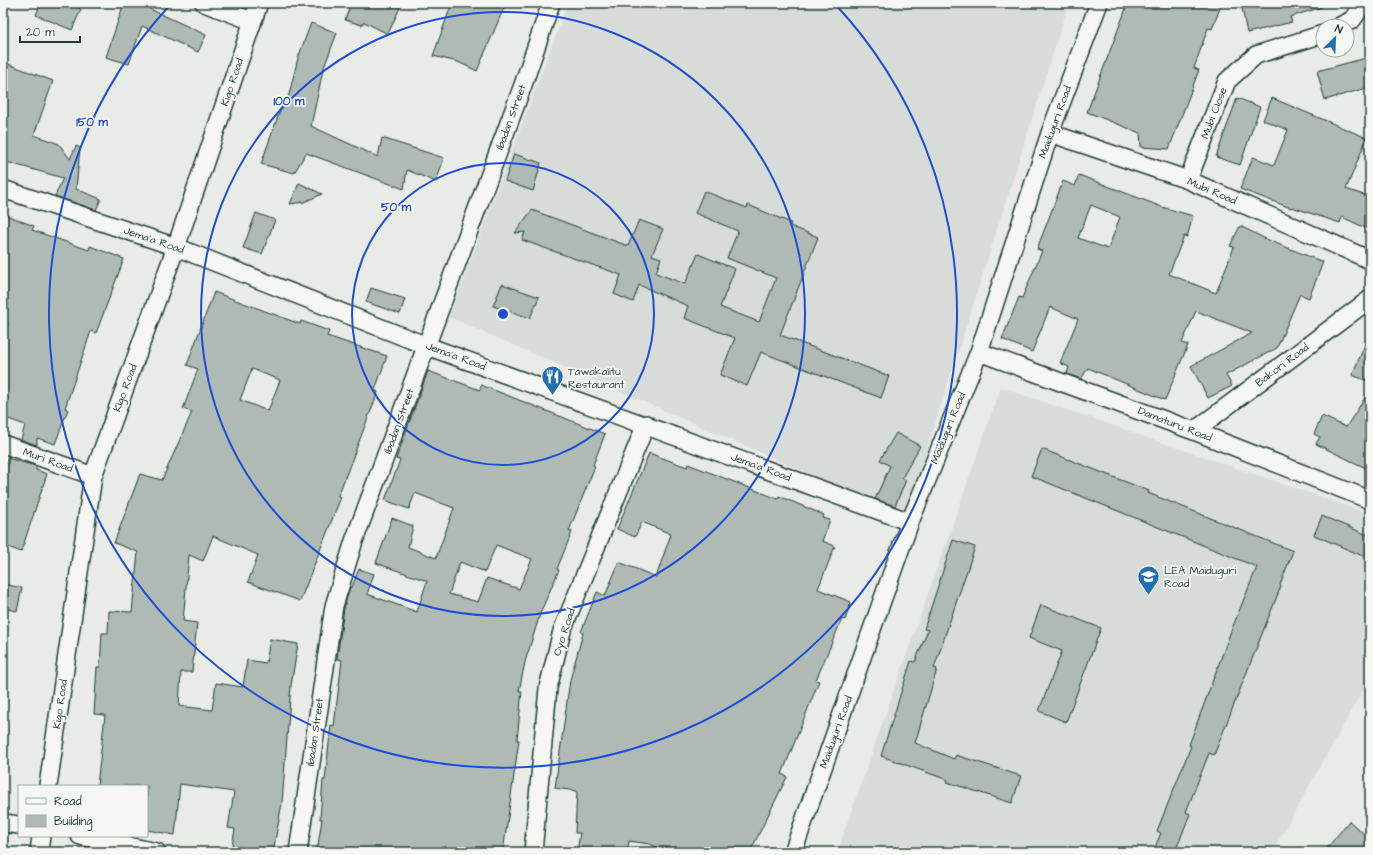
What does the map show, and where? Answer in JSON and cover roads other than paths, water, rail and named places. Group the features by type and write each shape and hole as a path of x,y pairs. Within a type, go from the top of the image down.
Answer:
{"street":[{"path":"204,3 252,21"},
{"name":"Kigo Road","path":"48,785 94,476 176,247 259,3"},
{"name":"Ibadan Street","path":"298,852 334,606 354,541 427,346 551,3"},
{"name":"Maiduguri Road","path":"793,852 910,522 979,352 1050,133 1099,3"},
{"path":"1353,18 1364,3"},
{"name":"Mubi Close","path":"1188,180 1227,81 1256,55 1315,37"},
{"name":"Mubi Road","path":"1050,133 1188,180 1370,260"},
{"name":"Jema'a Road","path":"3,189 176,247 427,346 646,424 910,522"},
{"name":"Bakori Road","path":"1194,431 1370,299"},
{"name":"Damaturu Road","path":"979,352 1194,431 1370,500"},
{"name":"Oyo Road","path":"533,852 548,688 562,631 646,424"},
{"name":"Muri Road","path":"3,444 94,476"},
{"path":"3,823 18,825"},
{"path":"39,852 41,837"},
{"path":"85,837 157,852"}],"place":[{"name":"Tawakalitu Restaurant","path":"552,396"},
{"name":"LEA Maiduguri Road","path":"1149,596"}]}
